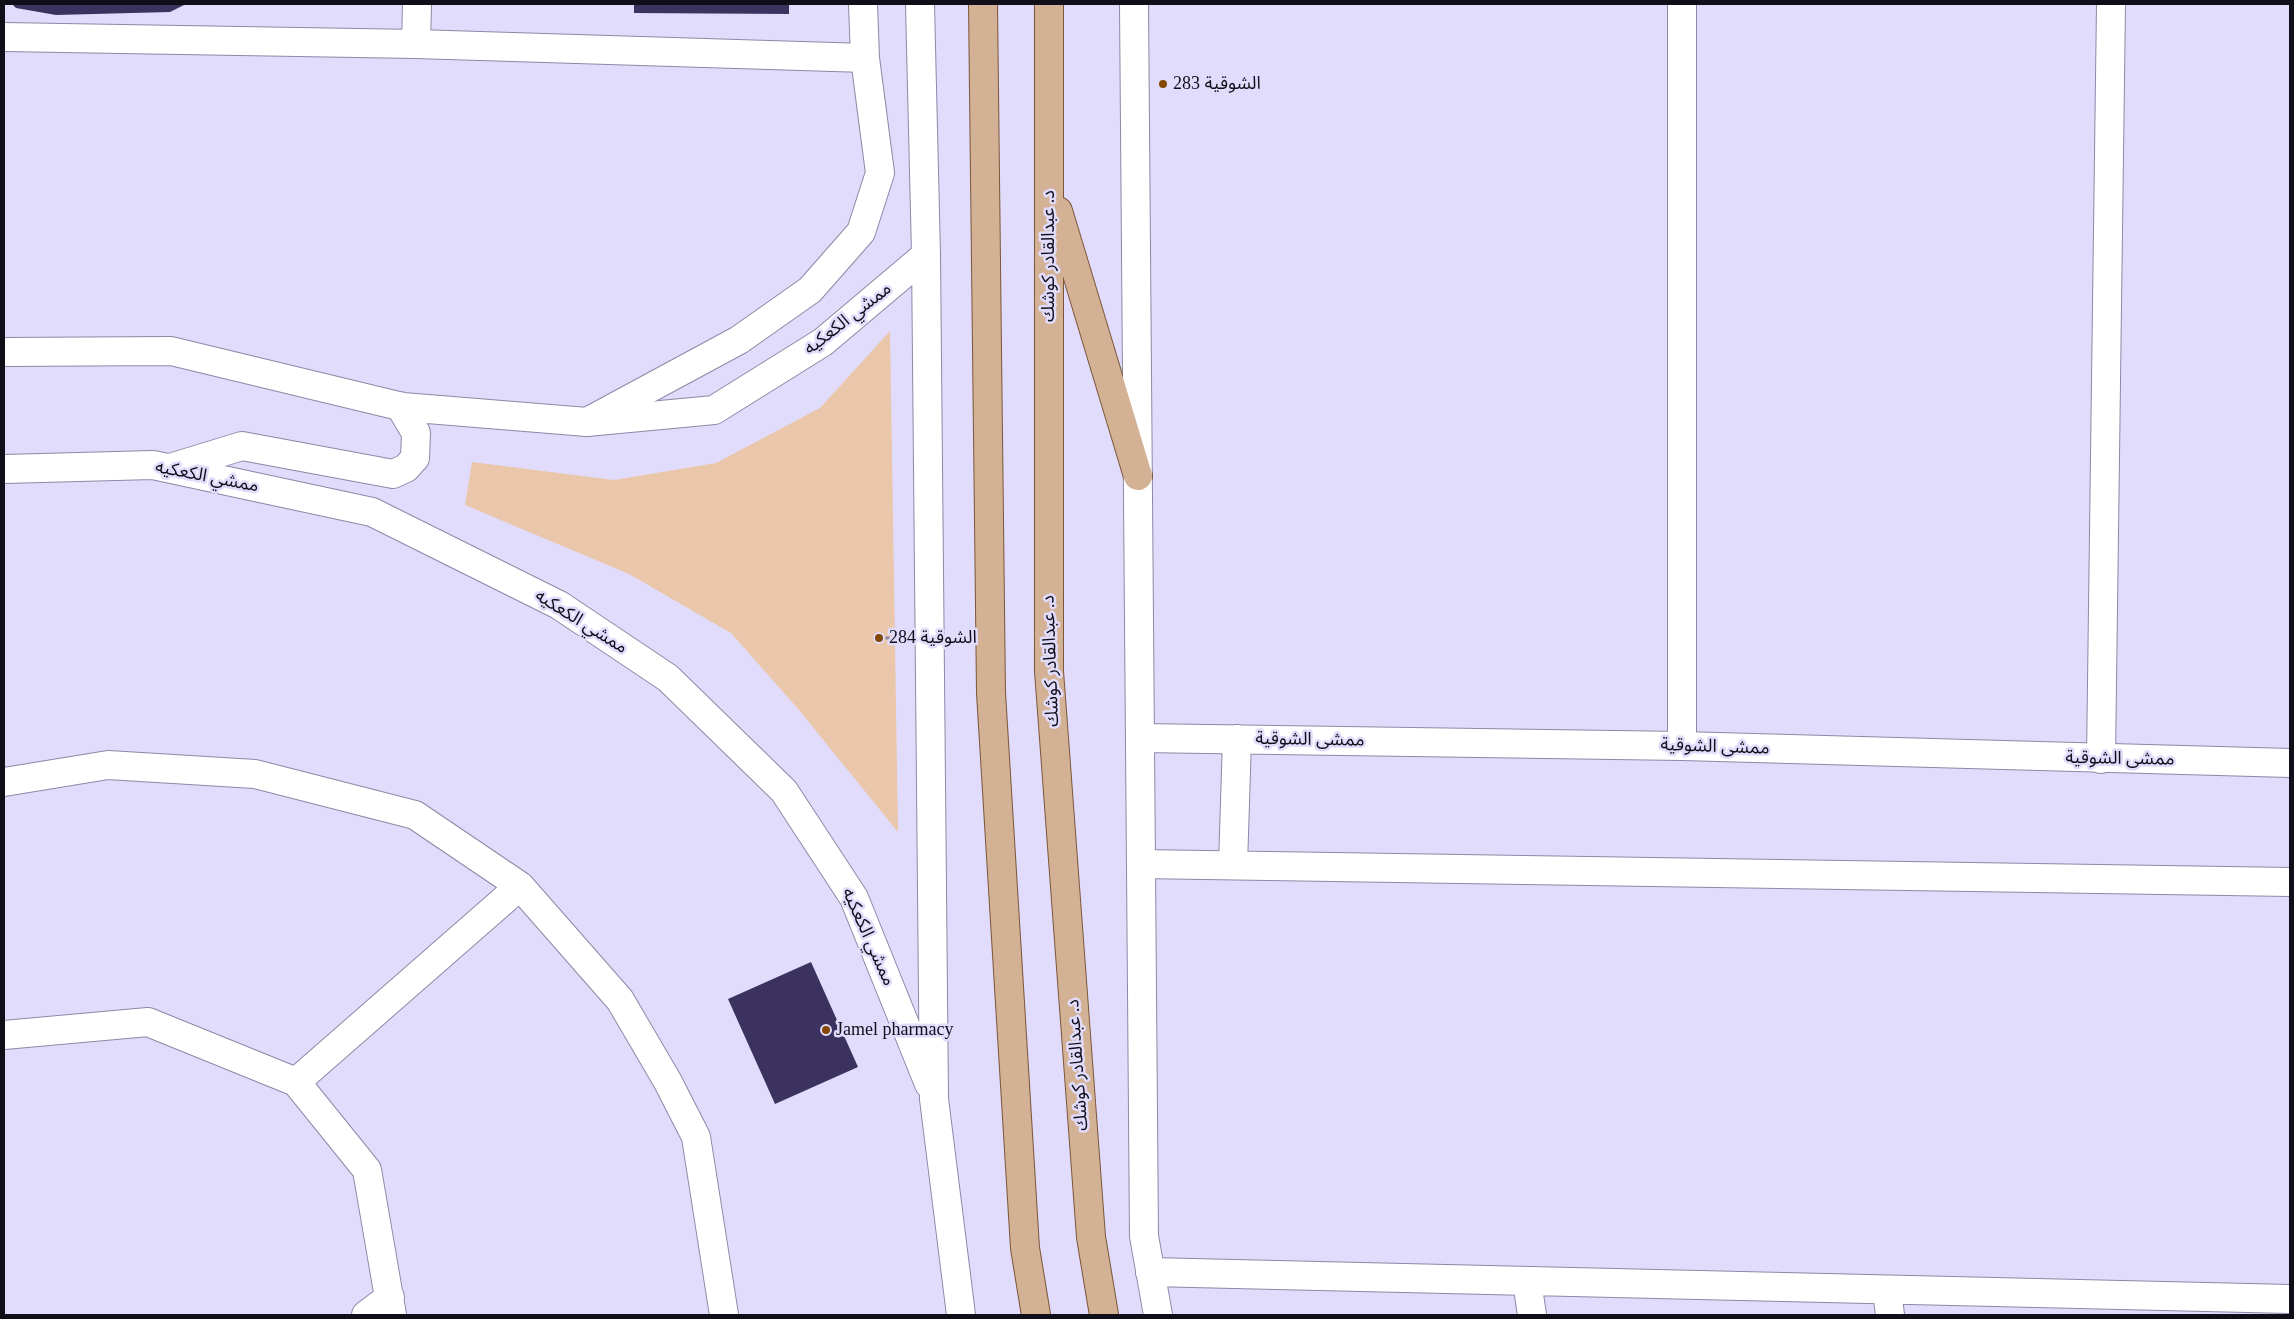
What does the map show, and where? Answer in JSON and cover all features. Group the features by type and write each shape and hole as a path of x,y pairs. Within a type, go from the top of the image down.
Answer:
{"main road":[{"path":"983,4 991,693 1025,1248 1036,1315"},
{"name":"د. عبدالقادر كوشك","path":"1049,4 1049,670 1091,1237 1104,1315"},
{"path":"1049,182 1138,476"}],"street":[{"path":"416,44 417,4"},
{"path":"588,422 739,340 810,290 861,232 880,173 865,58 863,4"},
{"path":"920,4 926,255 934,1099 961,1315"},
{"path":"1134,4 1144,1236 1158,1315"},
{"path":"1682,4 1682,746"},
{"path":"2101,759 2111,4"},
{"path":"4,37 416,44 865,58"},
{"name":"ممشي الكعكيه","path":"4,352 171,351 400,406 588,422 714,410 823,342 926,255"},
{"path":"169,468 242,446 393,474 406,468 415,458 416,433 400,406"},
{"name":"ممشي الكعكيه","path":"4,469 153,465 372,512 559,605 668,678 784,791 854,898 934,1099"},
{"name":"ممشى الشوقية","path":"1140,738 1682,746 2290,763"},
{"path":"1233,865 1237,739"},
{"path":"4,782 108,765 255,774 416,815 520,886 620,1000 668,1082 696,1138 724,1315"},
{"path":"1141,864 2290,882"},
{"path":"296,1082 520,886"},
{"path":"4,1035 148,1022 296,1082 367,1170 391,1306 366,1315"},
{"path":"1150,1272 1527,1280 1889,1303 2290,1299"},
{"path":"1527,1280 1532,1315"}],"shaded area":[{"path":"890,331 898,832 799,710 731,633 629,574 465,505 472,462 614,480 716,463 820,408"}],"building":[{"path":"12,4 186,4 170,12 56,15 16,8"},
{"path":"634,4 789,4 789,14 634,13"},
{"path":"811,962 858,1067 775,1104 728,999"}],"place":[{"name":"الشوقية 283","path":"1163,84"},
{"name":"الشوقية 284","path":"879,638"},
{"name":"Jamel pharmacy","path":"826,1030"}]}
